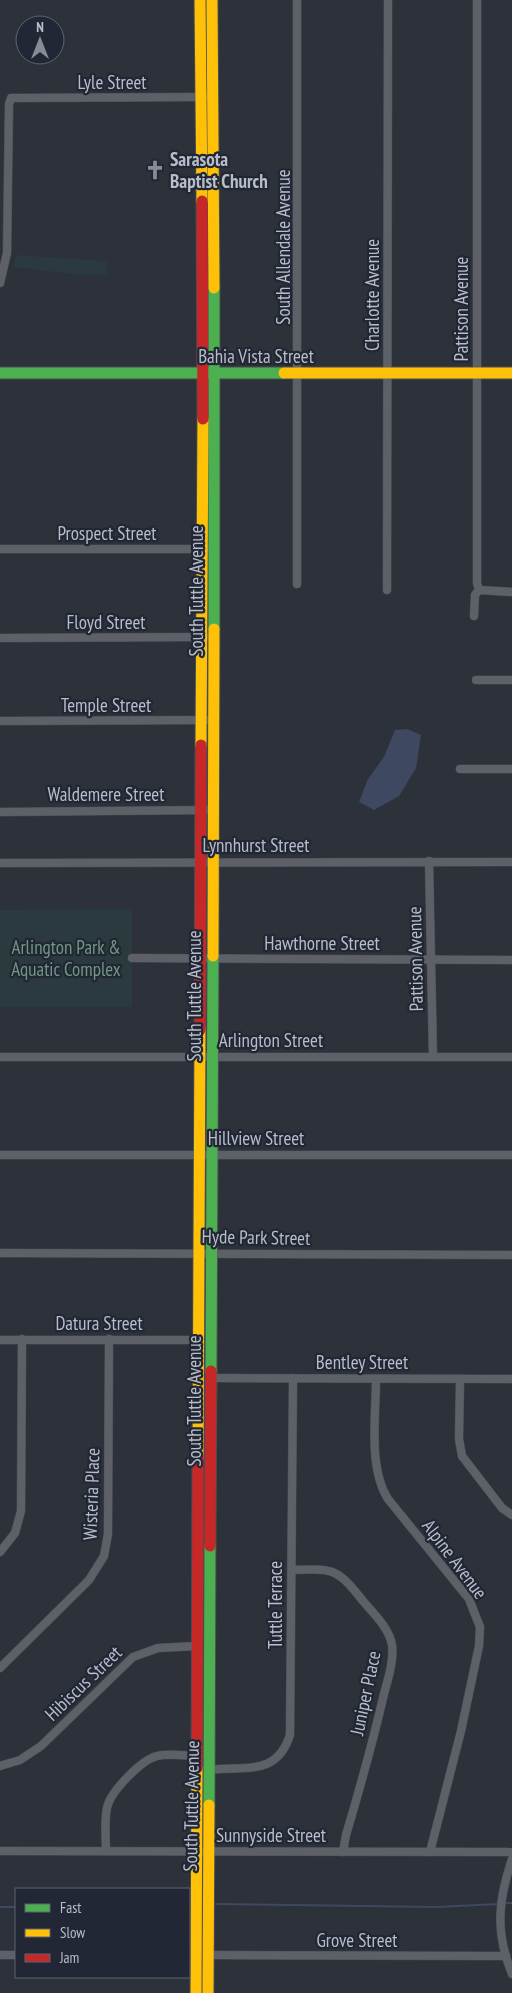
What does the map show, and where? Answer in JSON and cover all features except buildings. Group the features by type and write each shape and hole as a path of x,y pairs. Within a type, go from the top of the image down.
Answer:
{"main road":[{"name":"South Tuttle Avenue","path":"196,1993 192,1955 198,1646 199,959 201,861 206,810 207,637 214,549 200,97 200,0"},
{"name":"South Tuttle Avenue","path":"207,637 201,550 209,374 212,0"},
{"name":"Bahia Vista Street","path":"0,373 512,373"},
{"name":"South Tuttle Avenue","path":"206,810 213,861 208,1993"}],"street":[{"name":"South Allendale Avenue","path":"297,584 298,0"},
{"name":"Charlotte Avenue","path":"387,590 388,0"},
{"name":"Pattison Avenue","path":"474,616 475,595 479,590 476,583 477,0"},
{"name":"Lyle Street","path":"0,283 7,253 9,104 11,98 212,97"},
{"name":"Prospect Street","path":"0,549 214,549"},
{"path":"479,590 512,592"},
{"name":"Floyd Street","path":"0,638 207,637"},
{"path":"476,680 512,680"},
{"name":"Temple Street","path":"0,721 206,720"},
{"path":"460,769 512,769"},
{"name":"Waldemere Street","path":"0,812 206,810"},
{"name":"Lynnhurst Street","path":"0,863 201,861 512,862"},
{"name":"Pattison Avenue","path":"429,861 433,1057"},
{"name":"Hawthorne Street","path":"132,958 512,960"},
{"name":"Arlington Street","path":"0,1057 512,1057"},
{"name":"Hillview Street","path":"0,1155 512,1155"},
{"name":"Hyde Park Street","path":"0,1253 199,1252 512,1255"},
{"path":"0,1552 15,1533 21,1511 22,1339"},
{"name":"Wisteria Place","path":"0,1668 89,1580 104,1556 108,1534 109,1339"},
{"name":"Datura Street","path":"0,1340 199,1340"},
{"name":"Bentley Street","path":"212,1378 512,1379"},
{"name":"Tuttle Terrace","path":"209,1770 262,1766 277,1757 288,1742 291,1726 293,1378"},
{"name":"Alpine Avenue","path":"376,1379 376,1465 380,1486 388,1499 469,1600 476,1613 480,1627 479,1646 461,1731 430,1852"},
{"path":"460,1379 459,1439 462,1456 502,1508 512,1515"},
{"name":"Juniper Place","path":"292,1570 331,1570 343,1577 385,1628 392,1644 392,1662 346,1835 344,1852"},
{"name":"Hibiscus Street","path":"0,1766 20,1760 41,1746 133,1657 158,1648 198,1646"},
{"path":"106,1852 106,1812 114,1792 140,1766 153,1757 167,1755 196,1756"},
{"name":"Sunnyside Street","path":"0,1851 512,1852"},
{"path":"512,1859 500,1904 500,1932 512,1974"},
{"path":"0,1962 0,1955 15,1955"},
{"name":"Grove Street","path":"208,1955 506,1956"}],"green space":[{"path":"16,255 107,261 107,275 79,275 14,267"},
{"name":"Arlington Park & Aquatic Complex","path":"132,909 132,1007 0,1007 0,910"}],"water":[{"path":"407,729 421,735 416,768 399,796 374,810 359,802 368,779 384,757 395,730"}],"waterway":[{"path":"504,1903 512,1903"},
{"path":"216,1904 437,1907 499,1904"},
{"path":"0,1907 15,1907"}],"traffic: fast":[{"path":"214,288 214,629"},
{"path":"0,373 284,373"},
{"path":"211,1371 213,956"},
{"path":"209,1805 210,1546"}],"traffic: slow":[{"path":"200,0 202,201"},
{"path":"212,0 214,288"},
{"path":"284,373 512,373"},
{"path":"201,745 203,419"},
{"path":"213,956 214,629"},
{"path":"198,1457 200,1030"},
{"path":"196,1993 197,1768"},
{"path":"208,1993 209,1805"}],"traffic: jam":[{"path":"202,201 203,419"},
{"path":"200,1030 201,745"},
{"path":"210,1546 211,1371"},
{"path":"197,1768 198,1457"}],"place":[{"name":"Sarasota Baptist Church","path":"155,170"}]}
